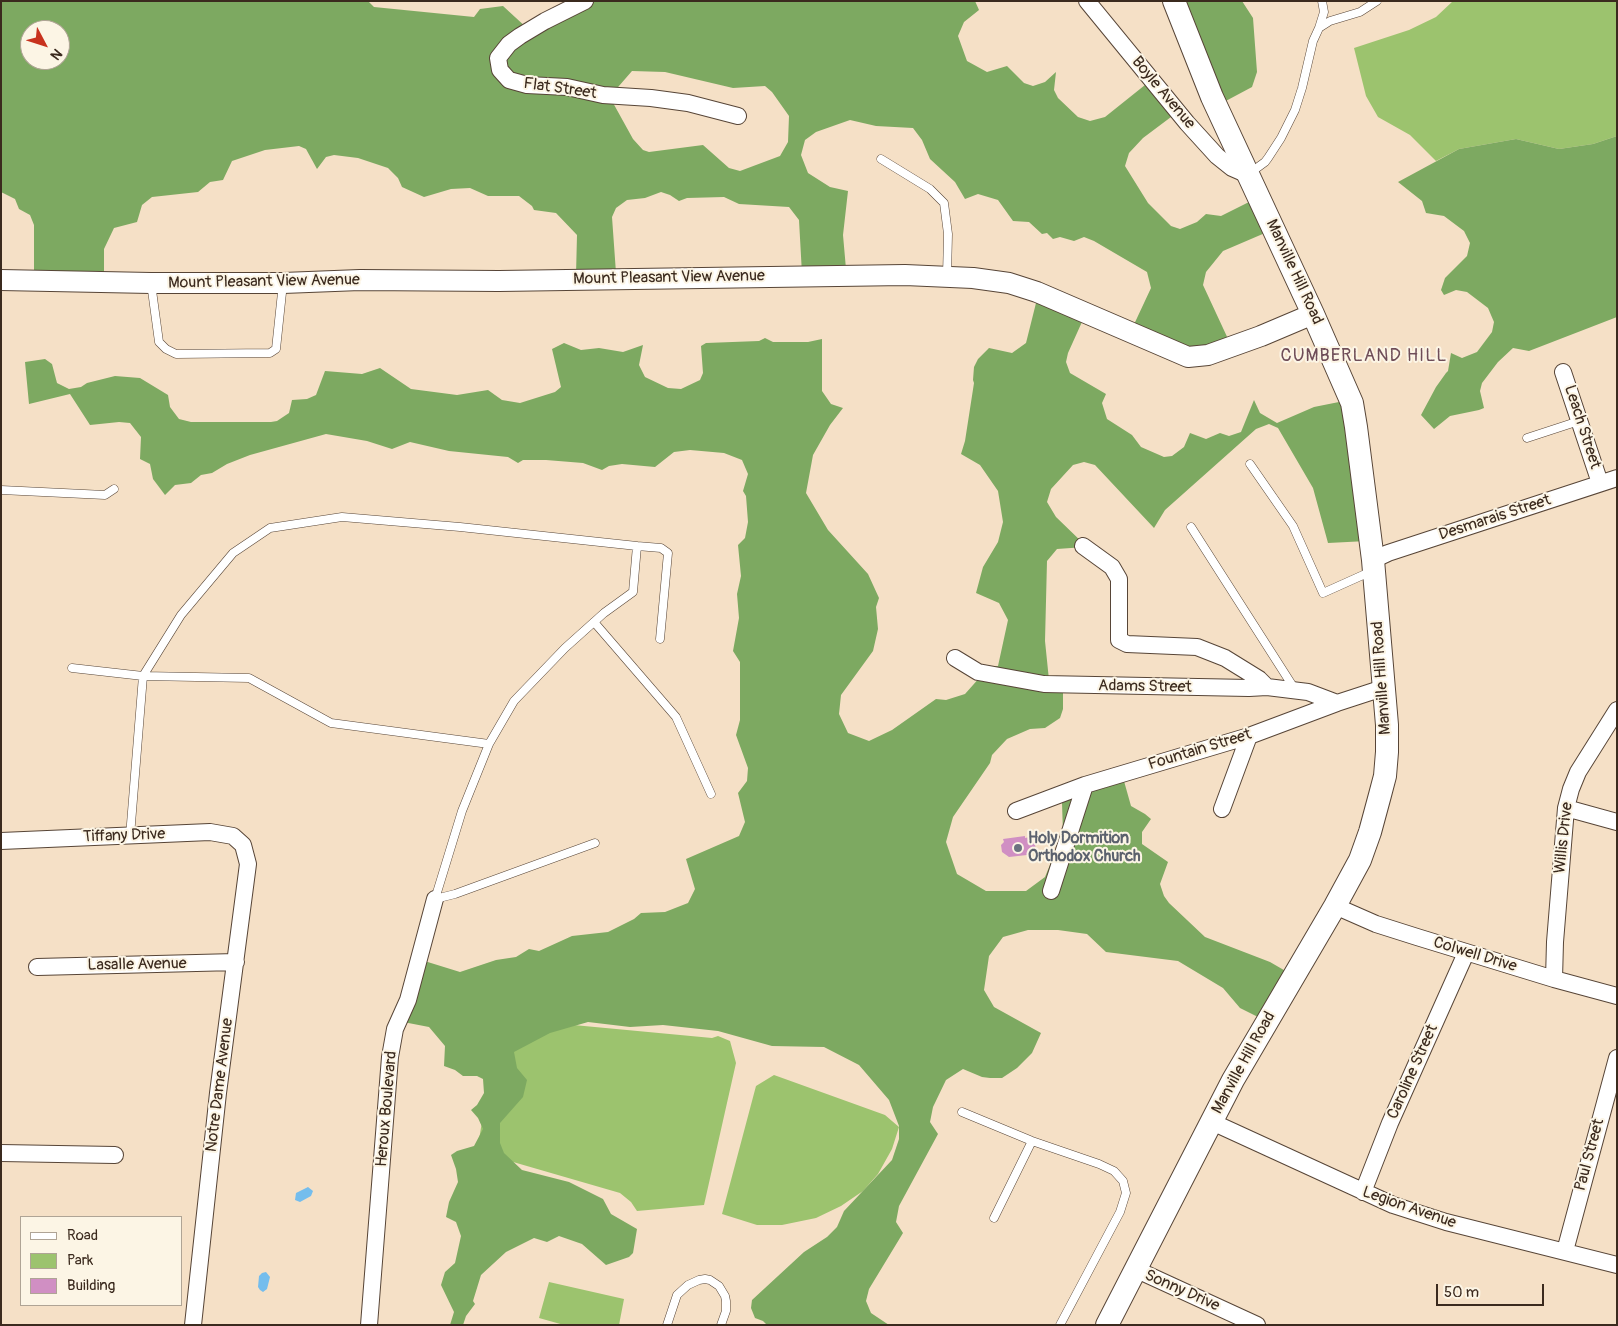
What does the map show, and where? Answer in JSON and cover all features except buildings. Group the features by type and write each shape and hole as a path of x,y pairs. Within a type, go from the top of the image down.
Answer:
{"main road":[{"name":"Manville Hill Road","path":"1107,1325 1256,1040 1360,860 1370,832 1385,776 1387,724 1374,565 1352,403 1314,314 1212,96 1174,1"}],"street":[{"name":"Flat Street","path":"585,1 545,21 510,44 498,58 500,70 509,80 527,86 567,88 588,93 622,97 688,102 738,116"},
{"name":"Boyle Avenue","path":"1087,1 1187,123 1217,156 1232,168 1248,175"},
{"name":"Mount Pleasant View Avenue","path":"1,280 151,284 283,283 360,280 499,281 946,276 1009,283 1037,292 1188,357 1208,356 1314,314"},
{"name":"Leach Street","path":"1563,372 1600,483"},
{"name":"Desmarais Street","path":"1374,565 1388,553 1617,478"},
{"path":"1083,546 1112,567 1119,579 1119,640 1127,644 1197,647 1225,658 1259,679 1267,687"},
{"name":"Adams Street","path":"955,658 978,672 1044,684 1267,687 1308,692 1337,703"},
{"name":"Fountain Street","path":"1016,811 1085,785 1249,736 1337,703 1384,688"},
{"name":"Willis Drive","path":"1554,979 1556,923 1566,808 1578,772 1617,710"},
{"path":"1222,809 1249,736"},
{"path":"1051,891 1085,785"},
{"path":"1566,808 1617,822"},
{"name":"Tiffany Drive","path":"1,840 210,832 233,836 243,845"},
{"name":"Notre Dame Avenue","path":"193,1325 218,1093 248,864 243,845"},
{"name":"Heroux Boulevard","path":"369,1325 390,1056 395,1029 408,1000 434,899"},
{"name":"Colwell Drive","path":"1335,906 1376,924 1466,953 1617,996"},
{"name":"Caroline Street","path":"1363,1192 1390,1123 1466,953"},
{"name":"Lasalle Avenue","path":"37,967 236,962"},
{"name":"Paul Street","path":"1565,1251 1617,1058"},
{"name":"Legion Avenue","path":"1212,1122 1393,1205 1446,1222 1617,1265"},
{"path":"1,1153 115,1155"},
{"name":"Sonny Drive","path":"1135,1269 1256,1325"}],"lane":[{"path":"1248,175 1268,158 1295,110 1313,41 1324,12 1322,1"},
{"path":"1319,28 1330,21 1360,12 1377,1"},
{"path":"880,159 930,189 944,203 948,234 946,276"},
{"path":"151,284 159,342 166,349 176,354 270,353 276,349 283,283"},
{"path":"1527,438 1580,421"},
{"path":"1250,464 1293,526 1323,593 1374,565"},
{"path":"1,490 105,496 114,489"},
{"path":"130,836 143,676 181,615 233,553 270,528 342,517 660,548 668,553 660,639"},
{"path":"1191,527 1295,690"},
{"path":"434,899 462,811 489,744 514,701 565,648 594,622 633,592 638,546"},
{"path":"594,622 676,717 711,794"},
{"path":"72,668 143,676 249,678 331,723 489,744"},
{"path":"434,899 455,894 595,843"},
{"path":"962,1112 1032,1141 1099,1164 1114,1171 1124,1181 1126,1193 1120,1212 1060,1325"},
{"path":"994,1218 1032,1141"},
{"path":"667,1325 677,1295 688,1285 705,1279 719,1286 724,1296 726,1311 721,1325"}],"green space":[{"path":"1,1 368,1 374,7 474,17 480,9 503,6 528,29 579,1 975,1 979,10 964,22 958,36 967,61 987,72 1007,66 1024,83 1033,86 1045,82 1056,72 1054,90 1058,98 1078,117 1090,121 1105,117 1150,81 1179,111 1143,138 1129,153 1125,166 1148,203 1171,226 1180,229 1197,222 1206,214 1221,216 1259,197 1272,230 1223,251 1206,272 1203,285 1229,341 1184,355 1130,333 1151,288 1147,272 1084,237 1074,241 1060,237 1053,239 1047,233 1042,234 1029,222 1013,221 998,200 978,194 965,199 955,182 930,159 922,140 913,128 876,126 850,120 816,132 805,140 801,155 808,173 830,187 848,191 843,235 846,269 802,274 799,220 789,207 739,204 724,197 687,198 679,201 661,192 645,198 627,200 616,208 612,217 616,273 576,275 577,235 556,213 534,210 532,206 519,196 488,196 470,188 451,189 424,197 402,187 398,178 388,168 358,158 334,155 326,157 317,169 306,149 299,146 265,150 232,161 223,180 210,182 198,192 152,197 142,205 137,222 114,228 104,249 104,277 34,279 34,225 30,215 19,209 15,199 1,192","holes":["632,71 665,72 733,88 765,86 772,92 789,116 788,142 780,156 740,171 729,168 703,145 649,152 643,150 633,139 612,101 612,94"]},
{"path":"1177,1 1242,1 1253,18 1257,72 1252,87 1222,103"},
{"path":"1453,1 1617,1 1617,136 1593,144 1559,149 1516,139 1459,149 1436,161 1410,135 1378,117 1366,96 1354,48 1409,30 1436,17"},
{"path":"1617,136 1617,317 1529,351 1513,348 1498,362 1482,383 1480,391 1484,408 1450,416 1434,429 1421,415 1436,387 1448,371 1451,353 1462,358 1477,352 1492,332 1494,322 1488,308 1467,292 1456,290 1444,295 1441,290 1445,278 1467,256 1470,243 1464,231 1444,216 1426,213 1422,201 1398,182 1459,149 1516,139 1559,149 1593,144"},
{"path":"1039,291 1086,313 1068,353 1066,362 1070,373 1106,394 1102,403 1107,419 1132,435 1141,447 1164,457 1172,456 1184,447 1190,433 1206,439 1220,433 1229,436 1241,432 1254,400 1260,413 1277,423 1314,407 1344,401 1367,541 1328,543 1313,488 1278,428 1269,424 1256,429 1165,510 1154,528 1095,465 1084,462 1073,465 1051,489 1047,502 1056,517 1085,545 1085,547 1057,549 1047,561 1045,641 1049,680 1063,682 1063,709 1060,718 1045,728 1030,729 1007,739 992,755 990,763 953,817 946,842 957,874 986,891 1026,891 1045,877 1063,833 1062,803 1057,795 1122,774 1131,806 1151,819 1142,832 1142,844 1168,862 1160,884 1164,896 1169,903 1205,937 1270,962 1289,973 1262,1019 1240,1008 1223,988 1178,961 1106,952 1087,934 1058,930 1028,930 1003,937 989,956 984,990 994,1007 1041,1033 1032,1053 1017,1068 1002,1078 982,1077 963,1069 946,1080 933,1107 930,1122 938,1134 899,1206 896,1222 903,1233 869,1289 866,1301 871,1313 889,1325 767,1325 755,1318 751,1308 752,1300 804,1252 827,1237 837,1227 844,1211 892,1160 899,1139 899,1126 889,1100 859,1065 824,1047 772,1046 718,1031 663,1025 630,1027 588,1022 550,1033 514,1052 517,1068 527,1080 523,1097 500,1123 500,1143 504,1153 522,1170 569,1182 603,1199 611,1214 637,1229 633,1253 629,1257 606,1265 582,1244 559,1236 547,1242 534,1238 506,1252 481,1275 473,1301 475,1304 466,1316 463,1325 450,1325 454,1312 441,1285 445,1272 455,1263 461,1236 456,1222 446,1217 449,1202 458,1182 451,1155 457,1151 474,1146 483,1129 478,1118 471,1110 477,1105 484,1093 483,1079 477,1076 463,1076 455,1070 444,1066 445,1046 429,1027 398,1021 418,959 460,972 496,960 516,957 529,949 539,951 572,936 608,932 634,919 641,913 665,912 688,903 695,889 686,859 739,836 745,822 738,793 747,781 748,768 736,735 740,720 740,662 733,651 739,618 737,594 741,576 738,545 745,538 748,522 746,496 743,491 748,474 742,460 724,453 690,450 674,452 655,467 622,464 609,466 602,470 583,463 523,460 518,463 508,457 449,451 410,442 392,449 367,441 326,434 250,455 227,464 212,473 201,475 191,483 175,485 165,495 153,479 150,464 140,459 141,437 130,423 119,422 90,425 70,394 29,404 25,362 45,359 52,364 57,383 69,389 115,376 140,378 168,395 170,407 179,419 191,422 271,422 277,421 289,413 292,400 307,399 316,395 325,371 362,374 380,368 411,389 457,395 488,390 502,400 520,403 555,392 561,387 552,349 564,343 581,350 599,348 623,352 643,345 639,365 645,377 668,388 681,389 700,380 703,373 701,346 706,343 759,341 765,338 773,342 808,342 822,339 822,391 831,404 843,408 830,425 813,455 806,493 828,530 868,574 879,598 876,607 878,629 873,651 841,695 839,714 848,733 869,741 892,730 936,699 946,700 965,694 989,667 998,666 1008,620 999,603 976,593 983,567 998,542 1003,522 998,491 980,465 961,454 965,441 974,383 974,367 978,359 989,348 1012,353 1026,343"},
{"path":"499,1018 712,1038 718,1036 730,1041 736,1063 704,1205 637,1211 631,1202 620,1193 489,1155 478,1146"},
{"path":"774,1075 885,1115 899,1127 892,1149 878,1174 863,1191 841,1206 816,1218 782,1225 757,1225 722,1214 756,1086"},
{"path":"549,1282 624,1299 619,1325 564,1325 539,1318"}],"water":[{"path":"308,1187 313,1191 311,1196 300,1202 295,1200 296,1193"},
{"path":"266,1272 270,1277 267,1289 263,1292 258,1287 259,1276"}],"place":[{"name":"Holy Dormition Orthodox Church","path":"1018,848"}],"district":[{"name":"CUMBERLAND HILL","path":"1364,356"}]}
